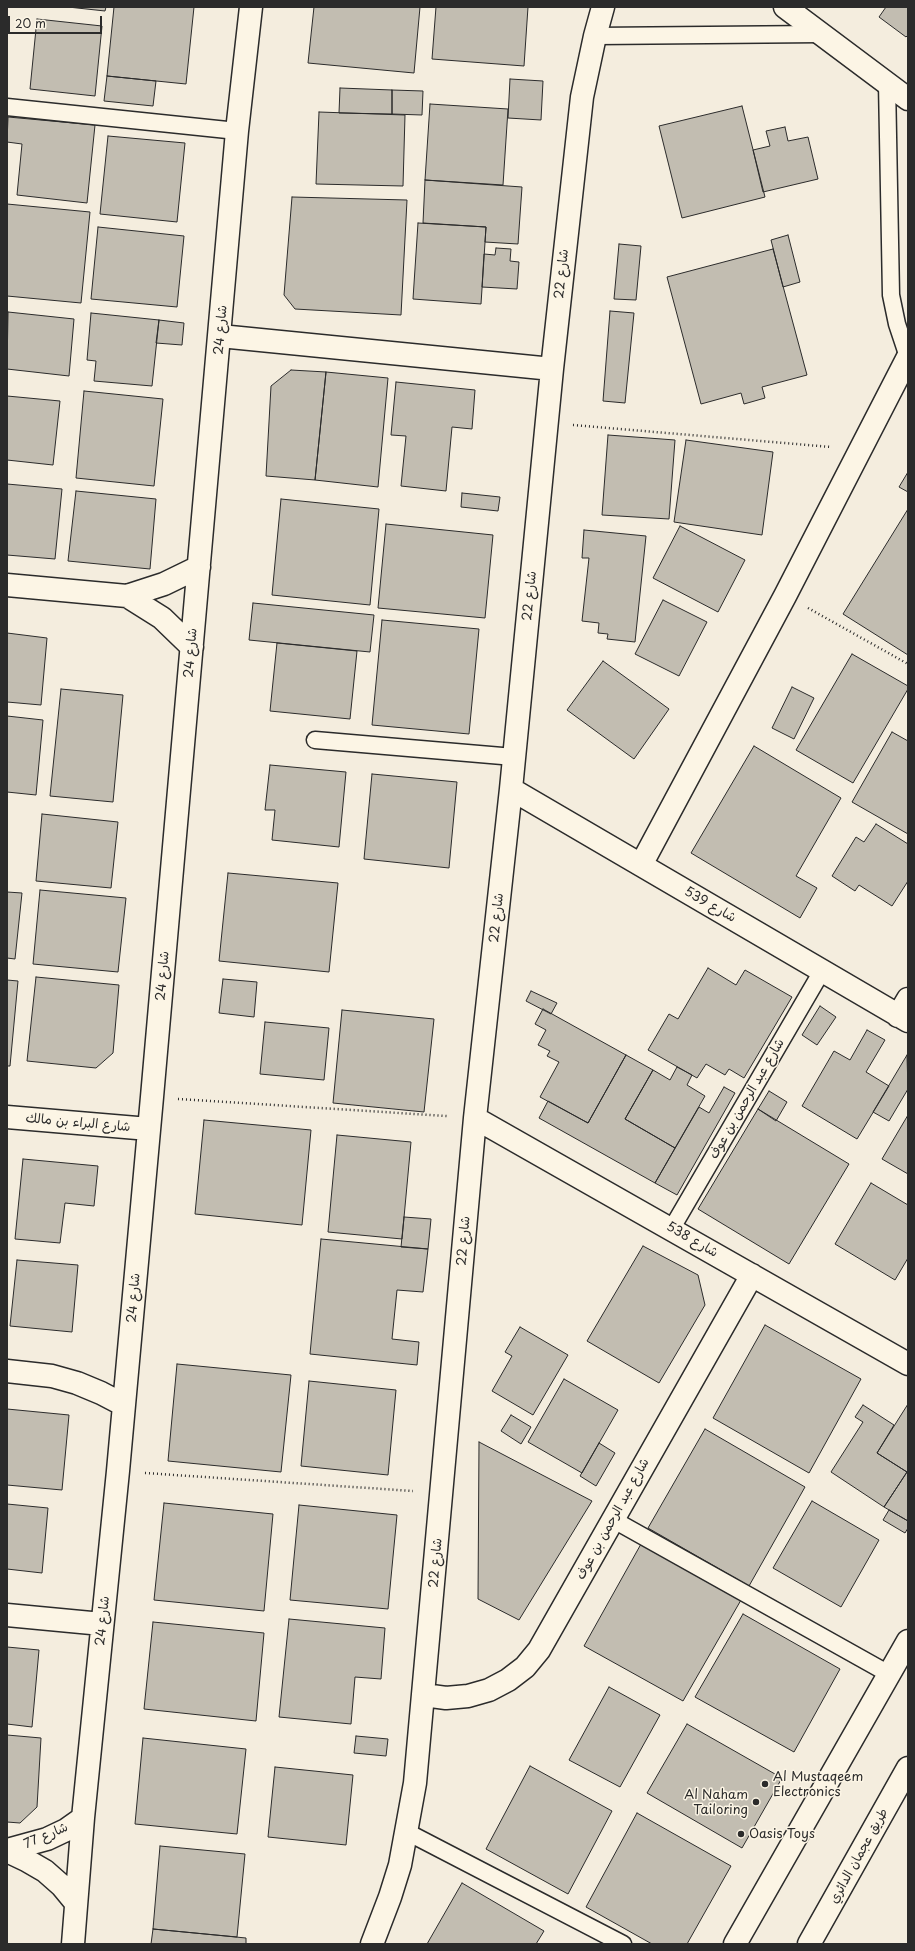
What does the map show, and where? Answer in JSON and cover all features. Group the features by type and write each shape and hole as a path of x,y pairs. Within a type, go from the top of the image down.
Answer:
{"street":[{"name":"شارع 24","path":"73,1944 83,1818 118,1471 152,1097 237,131 251,7"},
{"name":"شارع 22","path":"407,1832 415,1783 424,1695 475,1118 511,789 552,369 582,97 594,36 603,7"},
{"path":"785,7 908,99"},
{"path":"220,336 552,369"},
{"path":"641,865 785,596 908,357"},
{"path":"7,585 127,596 164,584 199,566"},
{"path":"127,596 162,618 192,647"},
{"name":"شارع 539","path":"511,789 822,971 905,1012"},
{"name":"شارع البراء بن مالك","path":"7,1117 149,1129"},
{"name":"شارع 538","path":"475,1118 672,1228 908,1364"},
{"name":"شارع عبد الرحمن بن عوف","path":"424,1695 446,1698 468,1696 489,1690 508,1680 525,1667 539,1650 612,1519 752,1275"},
{"path":"7,1370 52,1376 77,1383 124,1405"},
{"path":"7,1615 102,1624"},
{"path":"735,1944 908,1640"},
{"name":"طريق عجمان الدائري","path":"809,1944 908,1768"},
{"name":"شارع 77","path":"7,1851 47,1839 66,1830 83,1818"},
{"path":"372,1944 390,1897 407,1832"},
{"name":"شارع 77","path":"7,1851 45,1871 62,1886 76,1902"}],"lane":[{"path":"594,36 821,34"},
{"path":"887,83 891,295 897,324 908,357"},
{"path":"7,107 237,131"},
{"path":"315,740 514,757"},
{"name":"شارع عبد الرحمن بن عوف","path":"672,1228 822,971"},
{"path":"612,1519 889,1674"},
{"path":"407,1832 622,1944"}],"path":[{"path":"547,422 859,450"},
{"path":"785,596 908,664"},
{"path":"152,1097 475,1118"},
{"path":"118,1471 442,1493"}],"building":[{"path":"68,7 106,7 105,11"},
{"path":"114,7 194,7 186,84 107,76"},
{"path":"314,7 420,7 414,73 308,63"},
{"path":"436,7 528,7 524,66 432,59"},
{"path":"886,7 908,7 908,35 906,37 879,17"},
{"path":"37,19 102,26 95,96 30,89"},
{"path":"107,76 156,81 153,106 104,101"},
{"path":"510,79 543,81 541,120 508,118"},
{"path":"340,88 392,90 392,114 339,113"},
{"path":"392,90 423,91 422,115 392,114"},
{"path":"430,104 508,109 503,185 425,180"},
{"path":"742,106 765,197 682,218 659,126"},
{"path":"319,112 405,115 403,186 316,184"},
{"path":"8,117 95,125 87,203 17,195 22,144 7,142"},
{"path":"785,127 788,141 808,137 818,179 763,192 753,150 770,146 766,131"},
{"path":"108,136 185,143 177,222 100,214"},
{"path":"425,180 522,187 518,244 485,242 486,227 423,223"},
{"path":"292,197 407,200 401,315 295,309 284,295"},
{"path":"7,204 90,212 81,303 7,296"},
{"path":"418,223 486,227 481,304 413,299"},
{"path":"98,227 184,236 177,307 91,299"},
{"path":"788,235 800,282 783,287 771,240"},
{"path":"619,244 641,246 636,300 614,299"},
{"path":"496,248 511,249 510,261 519,262 517,289 482,287 484,254 495,255"},
{"path":"773,249 807,375 762,387 765,398 744,404 741,393 701,404 667,277"},
{"path":"610,311 634,313 625,403 603,401"},
{"path":"8,312 74,319 69,376 7,369"},
{"path":"91,313 159,320 152,386 94,381 96,361 87,360"},
{"path":"159,320 184,323 182,345 156,343"},
{"path":"291,370 326,372 315,480 266,476 271,386"},
{"path":"326,372 388,378 378,487 315,480"},
{"path":"396,382 475,390 472,429 452,427 446,491 401,486 406,436 391,435"},
{"path":"84,391 163,399 154,486 76,478"},
{"path":"7,396 60,401 53,465 7,460"},
{"path":"608,435 675,440 669,519 602,515"},
{"path":"686,440 773,452 762,535 674,522"},
{"path":"908,472 908,492 899,487"},
{"path":"7,484 62,489 55,559 7,555"},
{"path":"76,491 156,499 150,569 68,561"},
{"path":"462,493 500,497 498,511 461,507"},
{"path":"281,499 379,509 370,605 272,595"},
{"path":"908,509 908,655 843,614"},
{"path":"386,524 493,535 485,618 378,608"},
{"path":"680,526 745,560 718,612 653,578"},
{"path":"584,530 646,536 635,642 607,639 608,634 598,633 599,623 582,621 589,558 582,558"},
{"path":"663,600 707,622 679,676 635,654"},
{"path":"253,603 374,615 370,652 249,640"},
{"path":"382,620 479,629 469,734 372,725"},
{"path":"7,633 47,638 41,705 7,702"},
{"path":"277,643 357,651 350,719 270,711"},
{"path":"852,654 908,686 908,689 853,783 796,750"},
{"path":"603,661 669,709 634,759 567,710"},
{"path":"792,687 814,698 794,739 772,728"},
{"path":"61,689 123,695 113,802 50,796"},
{"path":"7,716 43,720 36,795 7,792"},
{"path":"892,732 908,741 908,834 852,802"},
{"path":"754,746 841,798 796,876 817,888 800,918 691,853"},
{"path":"270,765 346,772 339,847 272,840 275,810 265,810"},
{"path":"372,774 457,782 449,868 364,859"},
{"path":"42,814 118,822 111,888 36,881"},
{"path":"876,824 908,844 908,881 892,906 859,885 855,891 832,876 856,837 864,842"},
{"path":"228,873 338,883 329,972 219,961"},
{"path":"40,890 126,898 118,972 33,964"},
{"path":"7,892 22,893 15,959 7,958"},
{"path":"708,968 736,985 745,970 792,997 744,1078 729,1069 725,1075 706,1064 697,1078 648,1050 669,1014 678,1019"},
{"path":"36,977 119,985 113,1053 96,1068 27,1061"},
{"path":"223,979 257,982 254,1017 219,1013"},
{"path":"7,980 18,981 10,1066 7,1066"},
{"path":"531,991 557,1003 551,1014 526,1001"},
{"path":"820,1006 836,1017 817,1045 802,1035"},
{"path":"543,1009 626,1055 588,1123 540,1097 559,1062 547,1056 550,1051 538,1045 546,1030 535,1024"},
{"path":"342,1010 434,1019 424,1112 333,1103"},
{"path":"265,1022 329,1028 324,1080 260,1074"},
{"path":"867,1030 885,1040 866,1072 889,1086 857,1139 802,1106 834,1051 850,1060"},
{"path":"626,1055 653,1070 625,1119 675,1148 655,1183 539,1118 548,1101 588,1123"},
{"path":"907,1055 908,1089 889,1121 873,1112"},
{"path":"677,1067 692,1075 687,1085 705,1096 675,1148 625,1119 653,1070 670,1080"},
{"path":"724,1087 735,1093 677,1195 655,1183 699,1107 709,1113"},
{"path":"769,1091 787,1102 776,1121 758,1109"},
{"path":"758,1109 849,1164 789,1264 698,1209"},
{"path":"908,1115 908,1174 882,1159"},
{"path":"204,1120 311,1130 302,1225 195,1214"},
{"path":"337,1135 411,1142 402,1239 328,1232"},
{"path":"23,1159 98,1166 94,1206 65,1203 60,1243 15,1239"},
{"path":"871,1183 908,1205 908,1258 895,1280 835,1244"},
{"path":"404,1217 431,1219 428,1249 401,1247"},
{"path":"321,1239 428,1249 423,1292 397,1290 392,1339 419,1342 417,1365 310,1354"},
{"path":"643,1246 698,1275 705,1305 659,1383 587,1341"},
{"path":"17,1260 78,1265 72,1332 10,1326"},
{"path":"765,1325 861,1379 809,1473 713,1418"},
{"path":"520,1327 568,1355 533,1415 492,1391 512,1356 505,1352"},
{"path":"177,1364 291,1375 281,1472 168,1461"},
{"path":"564,1379 618,1410 582,1473 528,1442"},
{"path":"309,1381 396,1390 388,1475 301,1466"},
{"path":"908,1404 908,1521 884,1507 907,1472 877,1453"},
{"path":"863,1405 894,1425 877,1453 907,1472 884,1507 831,1472 863,1422 855,1417"},
{"path":"7,1409 69,1415 62,1490 7,1485"},
{"path":"511,1415 531,1427 521,1444 501,1431"},
{"path":"705,1429 805,1487 749,1586 648,1528"},
{"path":"479,1442 592,1501 519,1620 478,1599"},
{"path":"599,1443 615,1453 596,1486 580,1476"},
{"path":"812,1501 879,1540 841,1607 773,1568"},
{"path":"164,1503 273,1514 264,1611 154,1600"},
{"path":"7,1504 48,1508 42,1573 7,1569"},
{"path":"299,1505 397,1515 388,1609 290,1600"},
{"path":"889,1510 908,1521 908,1528 905,1533 883,1520"},
{"path":"641,1544 741,1600 683,1701 584,1646"},
{"path":"743,1614 840,1669 794,1752 695,1697"},
{"path":"289,1619 385,1628 381,1679 355,1677 351,1724 279,1717"},
{"path":"153,1622 264,1633 256,1721 144,1709"},
{"path":"7,1647 39,1650 32,1727 7,1724"},
{"path":"609,1687 660,1715 620,1787 569,1760"},
{"path":"687,1724 782,1778 742,1848 647,1793"},
{"path":"7,1735 41,1738 37,1807 20,1823 7,1822"},
{"path":"356,1736 388,1739 386,1756 354,1753"},
{"path":"143,1738 246,1749 237,1834 135,1824"},
{"path":"530,1766 612,1811 568,1894 486,1849"},
{"path":"275,1767 353,1775 346,1845 268,1837"},
{"path":"637,1813 731,1866 687,1944 652,1944 586,1907"},
{"path":"160,1846 245,1854 237,1937 153,1929"},
{"path":"462,1883 544,1931 536,1944 427,1944"},
{"path":"153,1929 246,1938 246,1944 151,1944"}],"place":[{"name":"Al Mustaqeem Electronics","path":"765,1784"},
{"name":"Al Naham Tailoring","path":"756,1802"},
{"name":"Oasis Toys","path":"741,1834"}]}
